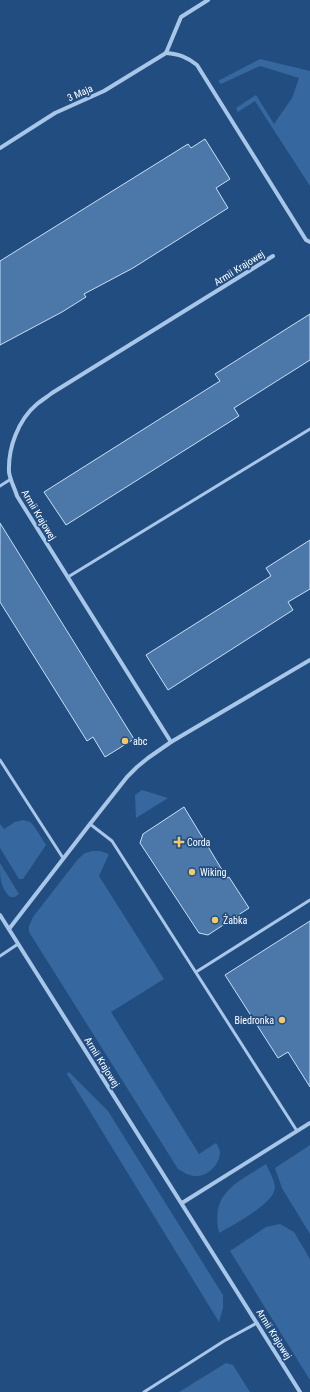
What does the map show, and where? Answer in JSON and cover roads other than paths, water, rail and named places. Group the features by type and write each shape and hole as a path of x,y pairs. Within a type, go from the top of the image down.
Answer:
{"street":[{"path":"208,0 180,17 166,53 178,54 188,58 197,65 306,240 310,242"},
{"name":"3 Maja","path":"0,148 55,113 104,91 166,53"},
{"name":"Armii Krajowej","path":"171,742 17,496 9,474 10,454 15,437 23,420 36,405 52,393 273,256"},
{"path":"9,929 127,776 148,758 171,742 310,660"},
{"name":"Armii Krajowej","path":"0,915 300,1392"},
{"path":"182,1203 310,1123"}],"lane":[{"path":"68,577 310,429"},
{"path":"0,486 11,479"},
{"path":"0,760 63,858"},
{"path":"90,824 112,841 297,1131"},
{"path":"196,972 310,900"},
{"path":"0,956 18,944"},
{"path":"144,1392 224,1341 257,1322"}],"place":[{"name":"abc","path":"125,741"},
{"name":"Corda","path":"179,842"},
{"name":"Wiking","path":"192,872"},
{"name":"Żabka","path":"215,920"},
{"name":"Biedronka","path":"282,1020"}]}
